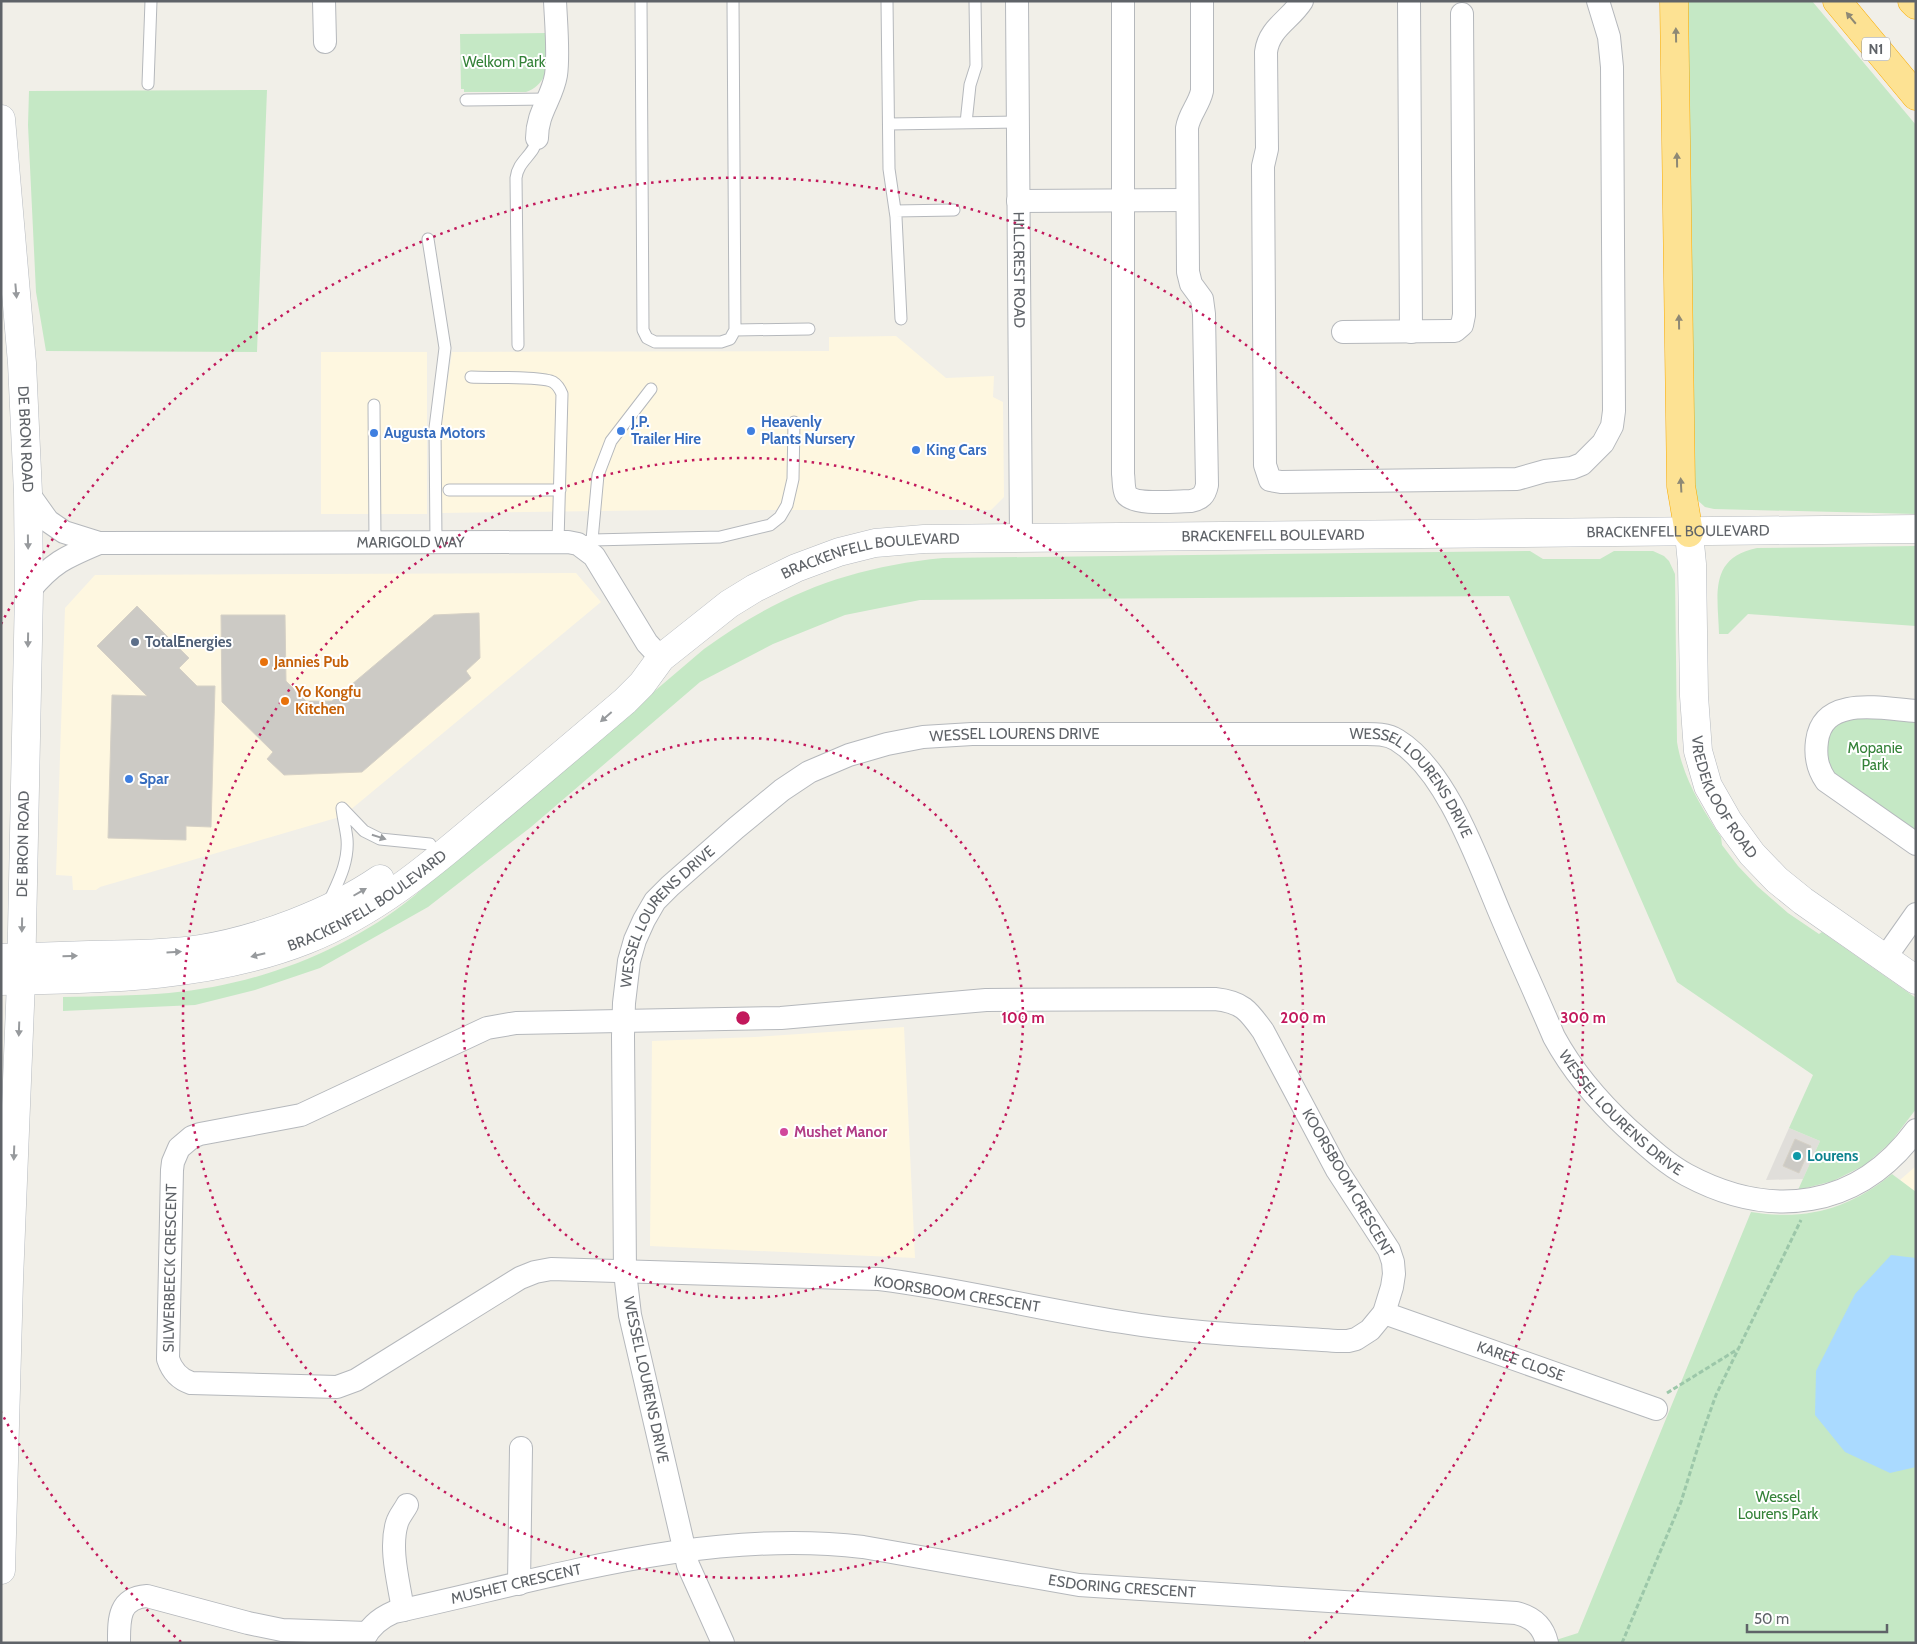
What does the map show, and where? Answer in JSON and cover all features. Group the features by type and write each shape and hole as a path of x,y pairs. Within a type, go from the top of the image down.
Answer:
{"highway":[{"path":"1674,1 1681,486 1689,533"},
{"name":"N1","path":"1837,1 1916,96"},
{"path":"1912,1 1916,5"}],"street":[{"path":"324,1 325,42"},
{"path":"538,138 537,126 540,115 553,87 556,73 555,1"},
{"name":"HILLCREST ROAD","path":"1017,1 1021,538"},
{"path":"1123,1 1123,474 1127,495 1138,501 1191,501 1203,496 1207,485 1204,314 1202,299 1188,278 1187,200 1188,120 1201,97 1203,84 1202,1"},
{"path":"1302,1 1272,33 1266,52 1267,149 1263,166 1265,465 1270,480 1280,482 1517,479 1545,471 1572,468 1582,464 1603,443 1612,426 1614,411 1612,67 1609,37 1598,1"},
{"path":"1408,1 1411,332"},
{"path":"1343,332 1455,331 1462,325 1464,320 1462,14"},
{"name":"DE BRON ROAD","path":"1,119 22,363 28,494 29,591 11,969 10,1280 1,1570"},
{"path":"1018,201 1187,200"},
{"name":"MARIGOLD WAY","path":"28,494 48,521 64,532 99,543 576,542"},
{"name":"BRACKENFELL BOULEVARD","path":"11,969 125,954 201,949 247,938 326,909 360,893 417,855 633,670 661,658 729,604 755,588 796,568 839,552 875,543 924,539 1689,533 1916,529"},
{"name":"VREDEKLOOF ROAD","path":"1689,533 1692,564 1694,696 1698,751 1708,786 1728,822 1752,854 1776,880 1916,980"},
{"path":"576,542 594,556 647,643 661,658"},
{"name":"MARIGOLD WAY","path":"29,591 45,572 65,557 99,543"},
{"name":"BRACKENFELL BOULEVARD","path":"11,969 124,977 207,968 268,953 306,940 352,919 426,868 520,790 642,684 661,658"},
{"path":"1916,712 1853,707 1841,709 1832,714 1824,723 1818,737 1816,762 1826,781 1916,844"},
{"name":"WESSEL LOURENS DRIVE","path":"723,1643 688,1565 630,1315 625,1272 623,1021 629,961 635,940 655,902 670,886 782,790 809,772 849,755 888,744 914,739 972,734 1377,734 1388,736 1404,745 1430,773 1458,815 1554,1037 1567,1061 1601,1104 1663,1158 1686,1174 1715,1189 1748,1198 1773,1202 1810,1200 1836,1193 1875,1173 1900,1150 1916,1130"},
{"path":"1885,958 1916,914"},
{"name":"KOORSBOOM CRESCENT","path":"623,1021 781,1018 986,1000 1215,999 1238,1004 1248,1011 1263,1031 1336,1170 1389,1250 1394,1274 1384,1314 1370,1330 1356,1339 1337,1341 1122,1323 933,1287 879,1279 625,1272"},
{"name":"SILWERBEECK CRESCENT","path":"623,1021 516,1023 487,1028 301,1115 200,1134 185,1142 175,1155 172,1170 168,1359 170,1366 179,1377 191,1383 337,1387 356,1380 520,1278 535,1272 551,1270 625,1272"},
{"name":"KAREE CLOSE","path":"1384,1314 1651,1407"},
{"path":"519,1584 521,1448"},
{"path":"403,1610 394,1547 398,1520 407,1505"},
{"name":"ESDORING CRESCENT","path":"684,1550 790,1542 830,1543 863,1547 1079,1585 1516,1613 1526,1615 1534,1620 1541,1627 1547,1643"},
{"name":"MUSHET CRESCENT","path":"365,1638 386,1615 403,1610 660,1553 684,1550"},
{"path":"119,1643 119,1622 123,1609 133,1599 147,1596 248,1623 282,1630 365,1638"}],"lane":[{"path":"148,84 151,1"},
{"path":"640,1 643,330 647,338 655,342 721,342 730,339 735,330 733,1"},
{"path":"887,1 888,169 895,211 901,319"},
{"path":"966,123 970,85 976,66 975,1"},
{"path":"466,100 548,99"},
{"path":"888,124 1018,122"},
{"path":"518,345 516,178 520,166 533,152 538,138"},
{"path":"895,211 954,210"},
{"path":"428,239 445,348 435,428 436,542"},
{"path":"735,330 809,329"},
{"path":"471,377 542,380 555,383 562,394 560,490 576,542"},
{"path":"576,542 611,441 651,389"},
{"path":"374,405 375,542"},
{"path":"576,542 720,537 770,525 780,517 787,504 791,488 793,479 794,422"},
{"path":"449,490 560,490"},
{"path":"326,909 340,881 345,864 347,840 342,808 364,831 380,839 430,844"}],"path":[{"path":"1622,1643 1672,1525 1716,1395 1810,1200"},
{"path":"1651,1407 1739,1349"}],"shaded area":[{"path":"896,336 946,378 994,376 993,397 1003,402 1004,497 991,510 672,510 441,513 440,431 452,352 829,351 829,337"},
{"name":"Augusta Motors","path":"321,352 427,352 427,514 321,514"},
{"path":"576,573 601,602 343,816 100,887 96,890 73,890 72,876 56,875 65,608 95,575"},
{"path":"904,1027 915,1258 650,1246 652,1041 755,1037"},
{"path":"1789,1128 1820,1141 1803,1179 1766,1180"},
{"path":"1916,1166 1916,1192 1900,1180"}],"green space":[{"path":"1683,1 1812,1 1916,125 1916,514 1714,509 1705,507 1694,497"},
{"name":"Welkom Park","path":"547,33 547,68 540,82 534,88 526,92 464,92 464,89 461,89 460,34"},
{"path":"267,90 257,352 46,351 36,292 28,125 29,91"},
{"path":"1916,546 1916,626 1748,614 1728,634 1719,634 1719,580 1730,560 1741,553 1757,548"},
{"path":"1530,551 1543,559 1600,559 1614,551 1653,551 1664,556 1669,561 1675,574 1677,742 1688,780 1721,837 1722,845 1757,886 1788,913 1819,934 1822,932 1916,998 1916,1109 1891,1142 1865,1165 1833,1181 1798,1190 1820,1141 1789,1128 1813,1075 1677,982 1509,596 920,600 845,615 773,644 700,682 531,827 428,907 320,968 255,990 195,1005 63,1011 63,997 169,993 202,989 267,974 299,963 359,934 414,896 704,649 760,613 788,598 847,576 909,562 943,558"},
{"name":"Mopanie Park","path":"1850,715 1916,720 1916,834 1829,769 1826,762 1829,731"},
{"name":"Wessel Lourens Park","path":"1892,1174 1916,1192 1916,1643 1556,1643 1556,1640 1578,1633 1751,1212 1790,1215 1826,1210 1860,1196"}],"water":[{"path":"1891,1255 1916,1258 1916,1467 1890,1473 1845,1452 1815,1415 1816,1371 1855,1294"}],"building":[{"path":"137,606 189,658 179,668 197,686 215,686 211,827 186,826 186,840 108,838 112,695 147,696 97,646"},
{"path":"479,613 480,658 466,671 471,678 362,772 284,775 267,759 273,752 222,702 221,615 285,615 286,681 306,701 332,701 434,615"},
{"name":"Lourens","path":"1795,1139 1811,1146 1799,1173 1783,1166"}],"place":[{"name":"J.P. Trailer Hire","path":"621,431"},
{"name":"Heavenly Plants Nursery","path":"751,431"},
{"name":"Augusta Motors","path":"374,433"},
{"name":"King Cars","path":"916,450"},
{"name":"TotalEnergies","path":"135,642"},
{"name":"Jannies Pub","path":"264,662"},
{"name":"Yo Kongfu Kitchen","path":"285,701"},
{"name":"Spar","path":"129,779"},
{"name":"Mushet Manor","path":"784,1132"},
{"name":"Lourens","path":"1797,1156"}]}
